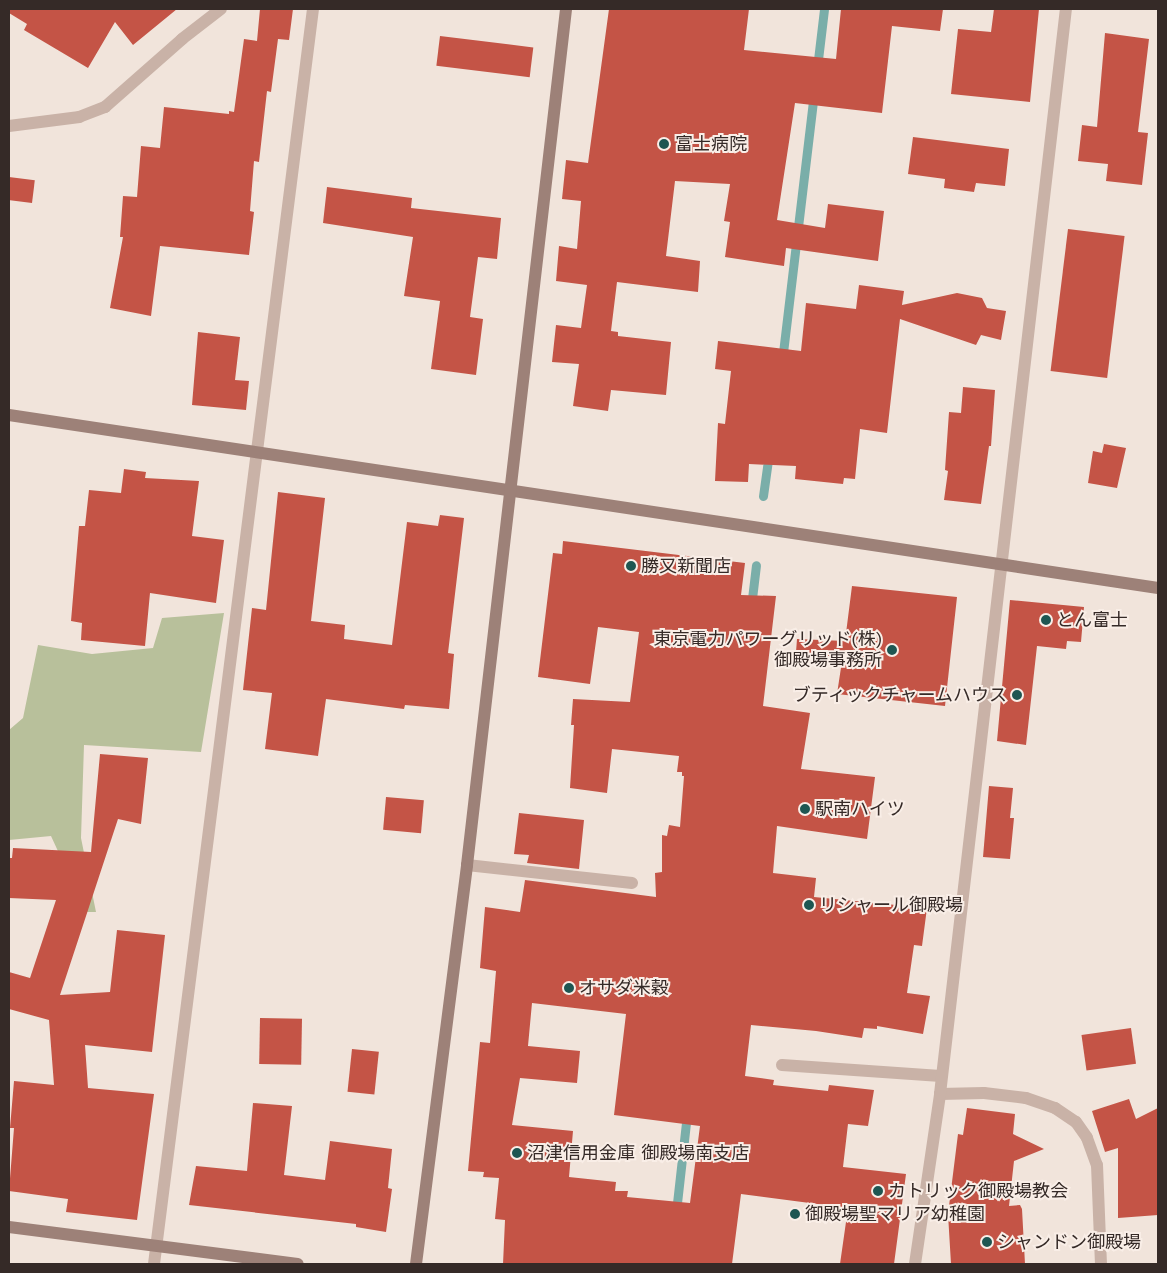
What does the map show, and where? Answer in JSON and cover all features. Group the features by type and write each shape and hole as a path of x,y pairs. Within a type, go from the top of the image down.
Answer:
{"street":[{"path":"9,126 79,117 105,107 221,9"},
{"path":"154,1264 313,9"},
{"path":"416,1264 511,492 566,9"},
{"path":"915,1264 940,1094 1000,564 1066,9"},
{"path":"9,416 257,451 511,492 1158,588"},
{"path":"466,865 632,883"},
{"path":"782,1065 941,1076"},
{"path":"940,1094 984,1093 1026,1098 1055,1108 1076,1122 1086,1138 1097,1165 1101,1264"},
{"path":"9,1227 298,1264"}],"green space":[{"path":"224,613 201,752 84,745 81,838 96,912 86,912 51,836 9,840 9,730 23,718 38,645 92,654 153,648 162,618"}],"building":[{"path":"9,9 177,9 133,45 115,22 88,68 24,30 27,24 9,13"},
{"path":"260,9 293,9 289,40 278,39 271,92 267,91 259,162 254,161 250,211 254,212 249,255 160,246 151,316 110,308 123,237 120,237 123,196 137,197 141,146 160,148 164,107 229,114 229,111 234,112 244,39 257,41"},
{"path":"609,9 749,9 744,50 836,59 841,9 943,9 940,31 892,26 882,113 795,103 777,220 825,228 828,204 884,211 878,261 786,248 784,266 725,257 730,222 724,221 730,184 675,181 666,256 700,261 698,292 617,282 611,331 618,332 618,336 671,342 666,395 611,390 608,411 573,406 579,364 552,362 556,325 581,328 587,285 556,281 559,246 577,249 581,201 562,199 566,160 588,163"},
{"path":"994,9 1039,9 1030,102 951,94 958,29 991,32"},
{"path":"1105,33 1149,39 1138,132 1148,133 1142,185 1106,181 1108,164 1078,161 1082,125 1097,127"},
{"path":"440,36 533,47 530,77 436,66"},
{"path":"913,137 1009,149 1005,186 976,183 974,192 944,188 945,179 908,174"},
{"path":"9,177 35,180 32,203 9,200"},
{"path":"327,187 412,198 411,208 501,218 497,259 478,257 470,317 483,319 476,375 431,369 440,301 404,296 413,237 323,223"},
{"path":"1068,229 1125,236 1107,378 1051,371"},
{"path":"859,285 904,291 902,305 957,293 982,298 987,308 1006,311 1001,340 981,335 976,345 900,319 887,433 860,429 855,479 844,478 843,484 795,479 796,466 749,464 748,482 715,481 718,423 725,424 731,371 715,369 718,341 801,351 806,303 856,309"},
{"path":"198,332 240,337 235,380 249,381 246,410 192,405"},
{"path":"963,387 995,390 991,446 989,446 981,504 944,500 948,471 945,470 949,412 961,413"},
{"path":"1104,444 1126,448 1117,488 1088,483 1093,451 1102,453"},
{"path":"124,469 146,472 145,478 199,481 192,536 224,540 216,603 150,593 145,646 81,640 82,623 71,621 79,526 85,526 89,490 121,493"},
{"path":"278,492 325,498 311,621 345,625 344,639 392,645 407,522 438,526 440,515 464,518 448,653 454,654 449,709 405,705 404,709 326,699 318,756 265,749 272,693 243,690 252,608 266,610"},
{"path":"563,541 745,563 741,595 776,596 763,706 810,713 801,769 875,777 867,839 777,826 773,873 816,878 814,897 927,908 922,946 914,945 907,993 930,996 923,1034 877,1026 877,1029 864,1028 862,1038 816,1031 751,1025 745,1076 774,1080 773,1085 828,1091 829,1085 874,1090 868,1126 848,1124 843,1167 906,1174 894,1264 840,1264 848,1208 741,1194 732,1264 503,1264 505,1220 495,1219 499,1178 483,1177 484,1172 468,1171 480,1042 490,1043 496,971 480,968 485,907 520,912 525,880 656,897 655,873 662,872 662,835 667,836 669,825 680,827 684,776 682,776 682,772 677,772 679,756 612,749 607,793 570,788 574,725 571,725 573,699 630,702 639,632 598,627 590,684 538,677 553,553 562,554","holes":["532,1003 626,1014 614,1115 700,1126 690,1203 627,1197 628,1191 615,1191 616,1182 569,1177 573,1131 512,1125 520,1078 577,1083 580,1051 528,1046"]},
{"name":"東京電力パワーグリッド(株) 御殿場事務所","path":"852,586 957,597 945,706 837,694 842,661 796,652 797,639 845,641"},
{"path":"1010,600 1084,607 1081,642 1067,641 1066,649 1037,646 1026,745 997,741"},
{"path":"100,754 148,758 141,824 118,819 60,995 110,992 117,930 165,935 152,1052 85,1045 88,1088 154,1094 137,1220 66,1212 68,1199 9,1191 14,1128 10,1128 14,1081 54,1085 49,1020 9,1009 9,972 30,978 56,900 9,898 9,858 12,858 13,848 91,852"},
{"path":"989,786 1013,788 1010,818 1014,818 1010,859 983,857"},
{"path":"386,797 424,800 421,833 383,830"},
{"path":"519,813 584,820 579,869 527,863 529,855 514,854"},
{"path":"260,1018 302,1019 301,1065 259,1064"},
{"path":"1131,1028 1136,1064 1086,1071 1081,1035"},
{"path":"352,1049 379,1052 374,1095 348,1092"},
{"path":"1129,1099 1136,1119 1158,1108 1158,1215 1118,1218 1118,1148 1105,1152 1092,1111"},
{"path":"253,1103 292,1106 284,1175 325,1180 330,1141 392,1149 388,1188 392,1189 386,1232 356,1227 356,1224 189,1205 196,1166 247,1171"},
{"path":"967,1108 1015,1114 1013,1134 1044,1149 1014,1161 1009,1206 1020,1205 1022,1209 1025,1264 951,1264 948,1214 958,1134 963,1135"}],"waterway":[{"path":"817,68 824,9"},
{"path":"782,361 814,93"},
{"path":"763,496 769,453"},
{"path":"751,607 756,565"},
{"path":"676,1212 687,1114"}],"place":[{"name":"富士病院","path":"664,144"},
{"name":"勝又新聞店","path":"631,566"},
{"name":"とん富士","path":"1046,620"},
{"name":"東京電力パワーグリッド(株) 御殿場事務所","path":"892,650"},
{"name":"ブティックチャームハウス","path":"1017,695"},
{"name":"駅南ハイツ","path":"805,809"},
{"name":"リシャール御殿場","path":"809,905"},
{"name":"オサダ米穀","path":"569,988"},
{"name":"沼津信用金庫 御殿場南支店","path":"517,1153"},
{"name":"カトリック御殿場教会","path":"878,1191"},
{"name":"御殿場聖マリア幼稚園","path":"795,1214"},
{"name":"シャンドン御殿場","path":"987,1242"}]}
